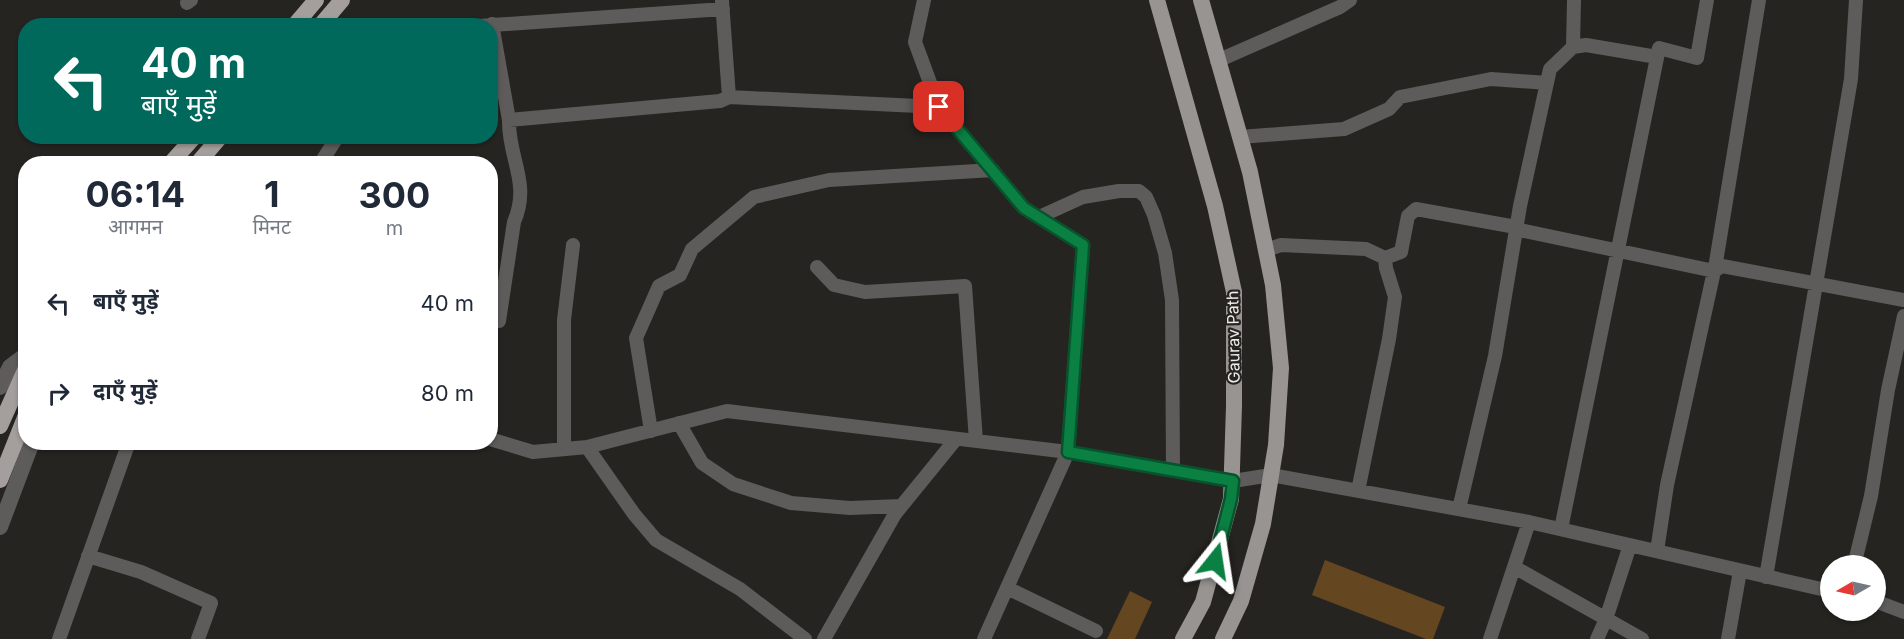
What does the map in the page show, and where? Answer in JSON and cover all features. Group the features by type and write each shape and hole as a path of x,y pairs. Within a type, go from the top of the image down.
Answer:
{"highway":[{"path":"301,18 316,0"},
{"path":"327,18 342,0"},
{"path":"178,156 188,144"},
{"path":"204,156 214,144"},
{"path":"0,426 18,385"},
{"path":"0,480 18,435"}],"main road":[{"name":"Gaurav Path","path":"1157,0 1215,206 1234,292 1231,499 1203,602 1183,639"},
{"path":"1201,0 1250,172 1273,285 1281,368 1276,445 1263,524 1241,601 1223,639"}],"street":[{"path":"924,0 915,42 939,107 1024,208 1083,245 1068,452 984,639"},
{"path":"1217,61 1340,7 1350,0"},
{"path":"1573,47 1574,0"},
{"path":"1561,530 1659,48 1697,58 1707,0"},
{"path":"1657,551 1667,485 1714,271 1759,0"},
{"path":"1766,577 1851,79 1856,0"},
{"path":"498,24 722,4 729,97"},
{"path":"1459,509 1495,356 1516,227 1550,69 1573,47 1586,45 1657,57"},
{"path":"498,76 509,120 508,135 521,182 519,209 514,222 498,321"},
{"path":"1240,137 1344,129 1389,109 1400,97 1491,79 1547,82"},
{"path":"509,120 720,101 729,97 939,107"},
{"path":"651,431 636,338 659,286 680,275 692,249 754,197 830,180 993,170"},
{"path":"1039,217 1083,197 1119,191 1139,192 1146,196 1165,253 1172,300 1173,471"},
{"path":"1266,250 1281,245 1366,249 1386,258 1401,252 1408,216 1416,209 1516,227 1520,230 1714,271 1722,266 1904,300"},
{"path":"564,449 564,320 573,245"},
{"path":"1358,490 1389,339 1395,297 1386,268 1386,258"},
{"path":"818,267 834,285 866,292 965,286 976,441"},
{"path":"1857,555 1872,496 1888,390 1904,316"},
{"path":"0,387 10,367 18,361"},
{"path":"498,441 533,452 587,447 727,411 1068,452 1233,481 1271,475 1528,522 1820,589"},
{"path":"679,423 702,463 733,484 791,503 850,508 901,506"},
{"path":"824,639 894,514 956,438"},
{"path":"587,447 634,514 656,540 740,589 805,639"},
{"path":"0,527 29,450"},
{"path":"59,639 126,450"},
{"path":"1490,639 1528,522"},
{"path":"1597,639 1606,619 1630,545"},
{"path":"88,556 141,572 211,603 198,639"},
{"path":"1514,567 1641,639"},
{"path":"1728,639 1740,571"},
{"path":"1007,588 1096,631"},
{"path":"1886,605 1904,612"}],"building":[{"path":"1325,560 1445,607 1433,639 1426,639 1312,595"},
{"path":"1130,591 1152,602 1135,639 1107,639"}],"route":[{"path":"939,107 1024,208 1083,245 1068,452 1233,481 1231,499 1215,561"}]}
